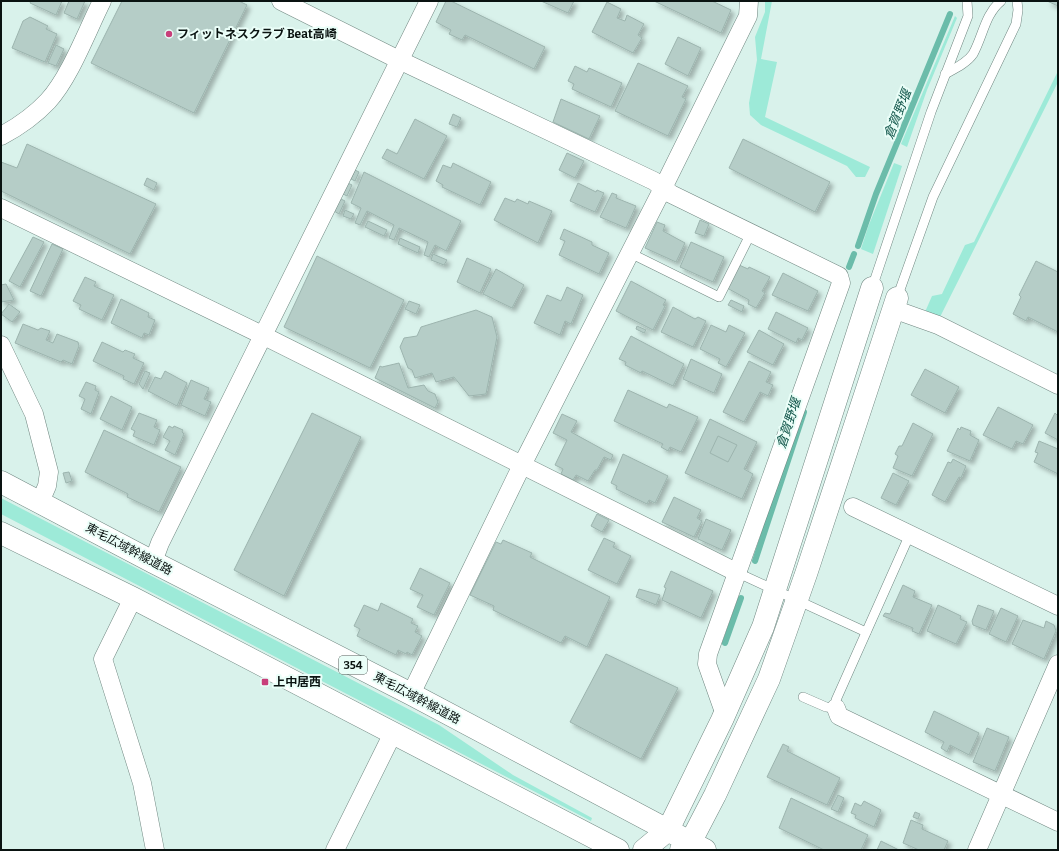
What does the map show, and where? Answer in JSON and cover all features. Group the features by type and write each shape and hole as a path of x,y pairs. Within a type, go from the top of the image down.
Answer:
{"main road":[{"path":"644,850 668,830 722,720 763,627 872,288"},
{"path":"692,848 769,678 797,600 895,304"},
{"name":"東毛広域幹線道路","path":"1,482 153,562 411,694 668,830 692,848"},
{"path":"1,533 133,598 618,850"}],"street":[{"path":"1,136 20,126 48,101 68,71 102,1"},
{"path":"281,1 399,60 654,181 663,188 839,276 842,283 708,654 707,664 724,712 722,720"},
{"path":"153,562 160,543 429,1"},
{"path":"411,694 522,465 663,188 748,16 750,7 749,1"},
{"path":"1,208 263,336 738,573"},
{"path":"895,304 1058,385"},
{"path":"1,345 34,414 49,472 40,502"},
{"path":"853,507 1058,606"},
{"path":"133,598 103,659 142,783 155,850"},
{"path":"977,850 1058,664"},
{"path":"836,708 839,716 1058,822"},
{"path":"335,850 393,733"}],"lane":[{"path":"872,288 944,74 968,16 967,1"},
{"path":"944,74 960,65 972,55 993,8 1001,1"},
{"path":"895,304 933,197 1016,24 1018,10 1017,1"},
{"path":"630,253 719,297 751,233"},
{"path":"803,697 826,707 836,708 836,700 910,534"},
{"path":"738,573 866,632"}],"green space":[{"path":"765,1 772,1 761,59 777,62 765,117 870,167 865,177 856,177 847,166 761,125 750,115 749,103 757,60 755,37 765,12"},
{"path":"955,16 957,18 927,90 907,147 901,144"},
{"path":"1058,71 1058,82 939,319 925,312 932,296 942,294 965,245 974,242"},
{"path":"894,163 902,166 873,254 861,249 868,227"},
{"path":"1,498 439,725 513,775 592,818 591,821 1,514"}],"building":[{"path":"31,1 62,1 56,15 30,3"},
{"path":"69,1 85,1 77,19 64,13"},
{"name":"フィットネスクラブ Beat高崎","path":"122,1 239,1 247,5 194,113 91,63"},
{"path":"446,1 451,1 545,47 534,69 465,35 462,40 449,34 451,30 436,22"},
{"path":"541,1 574,1 568,13"},
{"path":"654,1 712,1 731,10 721,33"},
{"path":"1047,1 1058,1 1058,6"},
{"path":"607,2 621,9 617,18 625,21 627,15 644,24 638,35 642,38 633,53 592,32"},
{"path":"30,17 48,26 46,29 57,34 45,62 12,48 23,21"},
{"path":"678,37 701,48 688,76 665,64"},
{"path":"56,45 64,49 56,66 48,63"},
{"path":"638,63 688,86 682,97 686,99 668,136 615,111"},
{"path":"575,66 587,72 589,68 622,83 611,107 572,89 574,84 568,81"},
{"path":"561,99 600,116 589,139 553,122"},
{"path":"453,114 461,118 457,127 449,124"},
{"path":"415,119 447,136 424,179 382,158 387,149 397,154"},
{"path":"743,139 830,182 815,212 729,168"},
{"path":"27,144 156,204 130,254 1,191 1,162 17,168"},
{"path":"567,153 584,161 575,178 559,170"},
{"path":"453,163 491,182 480,205 442,187 443,185 436,181 443,165 451,168"},
{"path":"355,170 359,172 355,181 351,179"},
{"path":"364,172 461,221 446,251 435,245 429,257 424,255 428,242 399,228 394,240 389,238 394,225 367,211 360,225 355,223 361,208 351,203"},
{"path":"147,178 157,183 154,190 144,185"},
{"path":"348,183 352,185 347,196 343,194"},
{"path":"578,183 596,192 597,190 604,193 595,212 570,201"},
{"path":"612,193 617,195 616,198 636,206 626,228 600,217"},
{"path":"339,198 345,201 339,214 334,211"},
{"path":"505,198 515,202 517,199 528,204 529,201 552,211 538,243 494,220"},
{"path":"345,210 354,214 351,219 343,216"},
{"path":"700,220 709,224 704,236 695,233"},
{"path":"368,221 387,230 384,236 365,227"},
{"path":"657,222 665,225 663,231 685,243 676,262 645,248"},
{"path":"564,229 592,242 592,245 609,253 599,274 559,255 565,241 560,239"},
{"path":"33,237 44,242 20,287 9,281"},
{"path":"400,238 420,247 418,253 398,244"},
{"path":"691,242 724,257 713,282 680,267"},
{"path":"52,244 63,249 41,296 30,291"},
{"path":"433,254 447,260 444,265 431,260"},
{"path":"317,256 404,300 370,368 284,327"},
{"path":"467,258 491,269 480,293 457,282"},
{"path":"1036,261 1058,272 1058,332 1028,317 1026,321 1013,314 1021,297 1019,295"},
{"path":"739,265 748,269 749,267 770,277 762,291 765,293 756,308 748,304 749,300 727,288"},
{"path":"496,269 524,285 512,308 483,294"},
{"path":"783,273 818,291 808,311 772,295"},
{"path":"85,277 96,282 94,286 114,295 102,320 79,309 81,305 73,301"},
{"path":"631,281 666,300 663,305 665,306 653,330 616,311"},
{"path":"6,284 14,300 1,302 1,285"},
{"path":"567,287 583,295 571,324 565,321 560,335 534,323 547,295 561,301"},
{"path":"121,299 149,313 148,317 155,320 149,335 144,333 142,338 111,323"},
{"path":"731,300 744,306 742,312 728,305"},
{"path":"409,301 420,305 416,314 405,309"},
{"path":"9,304 20,312 12,322 1,314"},
{"path":"673,307 695,319 698,317 706,321 693,347 661,332"},
{"path":"476,310 492,317 497,337 486,394 469,396 454,377 436,382 432,373 415,378 412,370 408,368 400,347 404,338 417,336 421,327"},
{"path":"776,312 808,328 802,340 798,338 796,343 768,329"},
{"path":"23,324 38,330 41,328 50,331 46,340 53,343 57,334 78,342 79,346 72,364 63,360 61,362 15,343"},
{"path":"711,325 726,332 729,325 745,333 726,367 718,363 720,359 700,349"},
{"path":"637,326 646,330 644,333 636,329"},
{"path":"759,330 784,344 773,365 747,352"},
{"path":"631,336 684,364 673,386 642,371 641,373 625,365 626,362 619,359"},
{"path":"102,342 123,352 125,350 135,354 133,358 144,363 134,384 123,379 124,376 93,361"},
{"path":"691,359 722,374 714,393 683,379"},
{"path":"749,361 771,372 766,382 773,385 768,396 760,392 744,422 723,412"},
{"path":"399,363 408,388 424,385 428,391 435,394 438,402 435,408 375,378 380,366 382,367"},
{"path":"925,369 959,387 945,413 911,395"},
{"path":"145,371 150,373 143,389 139,384"},
{"path":"165,371 187,383 177,406 148,391 155,377 161,379"},
{"path":"191,380 209,388 204,399 211,402 205,416 181,405"},
{"path":"86,382 96,386 95,390 99,392 91,414 81,409 85,399 79,396"},
{"path":"628,390 667,408 669,404 698,417 681,452 670,447 668,451 661,447 663,444 614,421"},
{"path":"111,396 132,407 122,430 100,419"},
{"path":"998,407 1033,425 1023,444 1016,441 1012,449 983,435"},
{"path":"1058,412 1058,440 1045,433 1055,413 1057,415"},
{"path":"139,413 157,420 154,427 160,430 154,445 133,436 135,431 131,429"},
{"path":"312,413 361,437 284,596 234,570"},
{"path":"562,414 577,421 571,432 613,455 611,460 604,457 597,470 595,470 588,481 576,475 573,480 561,474 563,469 555,465 567,440 553,433"},
{"path":"710,419 757,442 744,469 753,474 742,499 685,473"},
{"path":"913,423 933,434 912,476 893,468 898,456 895,454 899,446 902,446"},
{"path":"169,426 173,428 174,426 183,430 182,432 184,434 175,455 165,450 170,441 163,437"},
{"path":"961,427 971,431 970,435 979,440 970,461 947,451 958,428 960,430"},
{"path":"104,430 181,467 159,512 127,497 128,494 85,472"},
{"path":"718,436 737,445 728,462 710,453"},
{"path":"1039,441 1058,449 1058,474 1034,462 1038,453 1035,452"},
{"path":"623,454 668,476 655,503 649,500 647,504 616,489 617,486 611,483"},
{"path":"953,459 966,466 961,478 959,477 945,502 932,495 948,462 951,463"},
{"path":"69,472 72,481 66,483 63,473"},
{"path":"893,473 909,481 896,505 881,498"},
{"path":"674,497 701,510 697,518 702,521 694,537 662,522"},
{"path":"597,514 609,520 602,532 591,526"},
{"path":"706,519 731,530 722,550 698,539"},
{"path":"604,538 615,543 613,547 631,556 617,584 588,570"},
{"path":"503,540 532,553 530,557 610,597 587,647 565,636 561,643 493,610 494,606 470,595 496,542 501,544"},
{"path":"420,568 450,583 434,615 417,607 423,595 410,589"},
{"path":"671,571 713,591 701,618 662,600 666,588 664,587"},
{"path":"903,585 915,591 913,597 932,605 919,634 912,631 913,628 883,616 885,613 890,614"},
{"path":"639,589 660,595 656,605 636,597"},
{"path":"381,603 413,619 411,623 418,626 415,632 422,636 412,655 398,650 396,655 357,636 360,629 354,626 364,605 378,611"},
{"path":"938,605 961,616 960,619 967,622 956,644 927,631"},
{"path":"978,605 994,611 986,630 973,625 972,621"},
{"path":"1001,608 1018,616 1006,642 989,634"},
{"path":"1023,620 1044,628 1046,621 1054,625 1056,631 1044,659 1012,644"},
{"path":"606,654 678,688 641,759 570,722"},
{"path":"934,711 979,733 969,755 950,745 947,752 941,748 944,742 925,732"},
{"path":"987,728 1009,737 995,771 973,762"},
{"path":"783,744 789,747 787,751 840,778 827,805 767,777"},
{"path":"838,795 844,798 838,812 831,809"},
{"path":"791,798 868,835 861,850 824,850 779,828"},
{"path":"864,801 881,810 874,827 855,818 856,815 851,813 855,803 861,806"},
{"path":"915,812 920,814 918,819 913,817"},
{"path":"911,820 923,825 922,829 948,841 944,850 919,850 903,843"},
{"path":"881,841 899,850 877,850"}],"waterway":[{"name":"倉賀野堰","path":"858,246 876,194 950,14"},
{"name":"倉賀野堰","path":"849,267 854,254"},
{"name":"倉賀野堰","path":"755,561 804,412"},
{"name":"倉賀野堰","path":"725,643 741,598"}],"place":[{"name":"フィットネスクラブ Beat高崎","path":"169,34"},
{"name":"上中居西","path":"265,682"}]}
